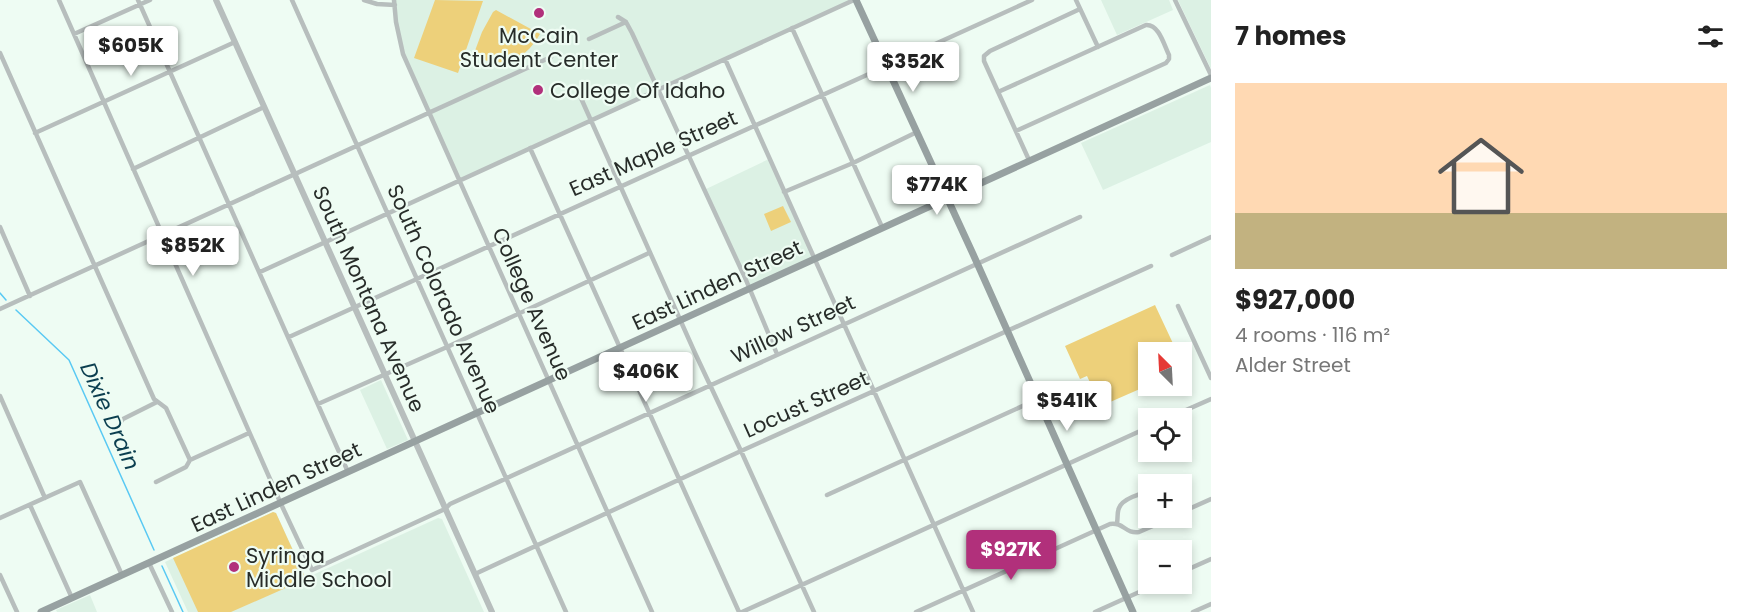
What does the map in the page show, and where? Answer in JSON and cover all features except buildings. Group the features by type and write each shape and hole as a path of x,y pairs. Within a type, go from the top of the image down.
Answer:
{"main road":[{"path":"855,0 978,264 1133,612"},
{"name":"East Linden Street","path":"41,612 1211,76"}],"street":[{"path":"59,0 280,504"},
{"path":"74,34 139,2 150,0"},
{"name":"South Montana Avenue","path":"216,0 492,612"},
{"name":"South Colorado Avenue","path":"292,0 566,612"},
{"path":"364,0 377,4 395,3"},
{"path":"260,272 855,0"},
{"name":"East Maple Street","path":"289,337 1032,0"},
{"path":"1076,0 1098,47"},
{"path":"1175,0 1211,76"},
{"path":"139,2 348,472"},
{"name":"College Avenue","path":"395,3 396,22 403,54 652,612"},
{"path":"1029,160 984,61 985,54 1080,9"},
{"path":"618,17 629,27 750,288 777,354"},
{"path":"589,39 626,22"},
{"path":"998,92 1146,25 1156,28 1169,59 1166,63 1016,131"},
{"path":"792,28 882,227"},
{"path":"35,133 235,42"},
{"path":"0,53 157,402 166,408 190,461"},
{"path":"0,309 551,57"},
{"path":"725,59 973,612"},
{"path":"576,87 649,253 814,612"},
{"path":"133,169 264,107"},
{"path":"784,192 918,132"},
{"path":"530,148 741,612 1138,432"},
{"name":"Willow Street","path":"280,504 312,570 445,509 450,504 506,478 1080,217"},
{"path":"0,227 30,296"},
{"path":"1172,255 1211,237"},
{"path":"318,404 649,253"},
{"name":"Locust Street","path":"475,574 1151,266"},
{"path":"1178,306 1211,378"},
{"path":"0,396 45,498"},
{"path":"827,495 1038,399"},
{"path":"1191,408 1211,399"},
{"path":"118,426 123,419 157,402"},
{"path":"156,482 186,467 190,461 249,433"},
{"path":"0,518 81,482 122,575"},
{"path":"1117,523 1121,504 1138,495"},
{"path":"1192,508 1211,499"},
{"path":"30,505 72,598"},
{"path":"916,612 1110,524 1117,523 1134,533 1147,528"},
{"path":"1192,568 1211,559"},
{"path":"149,563 172,612"},
{"path":"0,575 17,612"},
{"path":"1095,612 1138,593"},
{"path":"1193,612 1211,604"}],"shaded area":[{"name":"College Of Idaho","path":"394,0 854,0 459,180 403,54"},
{"path":"435,0 483,1 458,73 414,58"},
{"path":"1101,0 1169,0 1173,10 1117,35"},
{"path":"1178,0 1211,0 1211,69 1186,17"},
{"path":"496,10 540,34 527,51 519,57 503,62 493,62 473,56 482,32"},
{"path":"1210,85 1211,142 1103,190 1081,143"},
{"path":"769,159 814,259 750,288 704,190"},
{"path":"783,206 791,222 771,231 764,214"},
{"path":"1155,305 1172,342 1138,342 1138,390 1101,406 1087,376 1080,379 1065,346"},
{"path":"381,380 408,440 387,449 360,390"},
{"name":"Syringa Middle School","path":"273,512 276,513 306,578 438,518 442,519 484,612 188,612 165,562"},
{"path":"273,512 276,513 306,579 231,612 198,612 173,558"},
{"path":"90,595 97,612 57,612 56,610"}],"waterway":[{"name":"Dixie Drain","path":"0,293 6,300"},
{"name":"Dixie Drain","path":"16,310 69,360 154,550"},
{"name":"Dixie Drain","path":"162,566 183,612"}],"place":[{"name":"McCain Student Center","path":"539,13"},
{"name":"College Of Idaho","path":"538,90"},
{"name":"Syringa Middle School","path":"234,567"}]}
